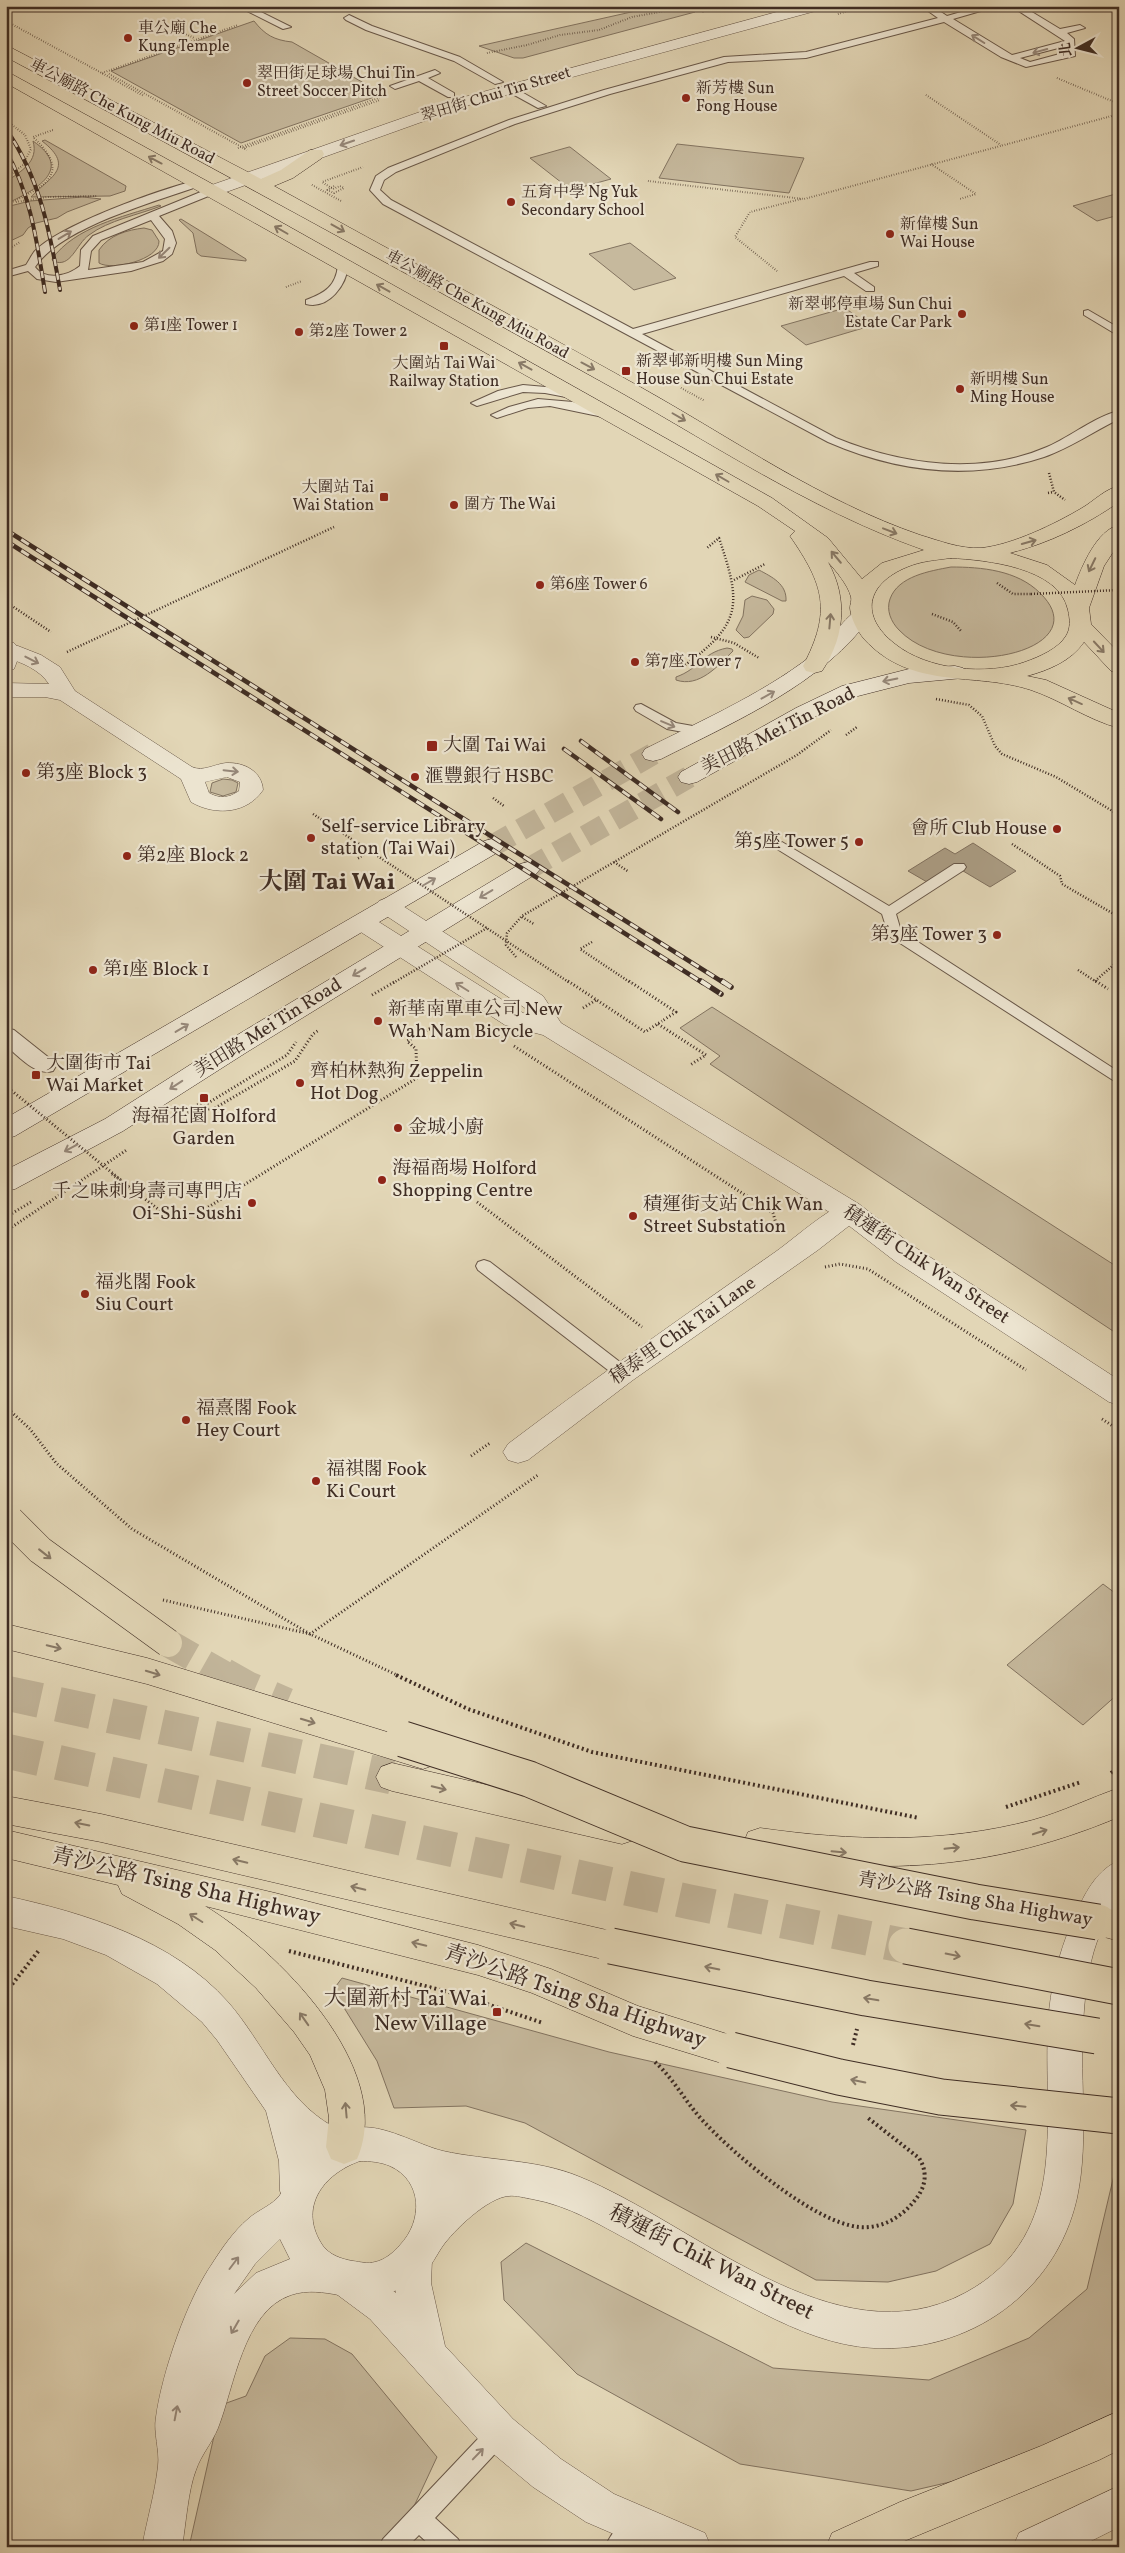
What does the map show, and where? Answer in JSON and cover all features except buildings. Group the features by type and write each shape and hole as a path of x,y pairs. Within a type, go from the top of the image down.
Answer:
{"main road":[{"name":"車公廟路 Che Kung Miu Road","path":"6,50 147,126 177,153 637,393 830,504 887,530 952,552"},
{"name":"車公廟路 Che Kung Miu Road","path":"6,76 58,107 229,181 343,265 765,502 816,536 834,554 849,573 873,636 893,652 922,665 955,673 991,674 1024,670 1052,659 1071,644 1080,617"},
{"path":"229,181 287,174 316,154"},
{"path":"982,553 1038,539 1062,529 1119,492"},
{"path":"765,502 788,522 804,541 823,573 828,589 831,623 827,642 814,666"},
{"path":"1080,617 1090,570 1099,552 1119,531"},
{"name":"車公廟路 Che Kung Miu Road","path":"862,606 873,580 892,566 920,557 952,552 982,553 1017,561 1046,573 1067,589 1080,617 1119,666"},
{"name":"車公廟路 Che Kung Miu Road","path":"991,674 1038,685 1119,721"},
{"path":"8,1518 40,1550 168,1643"},
{"path":"6,1636 147,1671 515,1784 618,1813 794,1848 856,1854 912,1853 993,1844 1034,1834 1119,1802"},
{"path":"403,1739 529,1779 685,1844"},
{"name":"青沙公路 Tsing Sha Highway","path":"392,1777 685,1844 975,1902 1119,1926"},
{"name":"青沙公路 Tsing Sha Highway","path":"6,1810 101,1828 675,1961 866,1998 1119,2039"},
{"name":"青沙公路 Tsing Sha Highway","path":"6,1844 275,1908 478,1960 539,1980 658,2029 794,2066 890,2088 941,2097 1119,2116"},
{"path":"95,1864 178,1907 236,1947 294,2005 330,2060 343,2090 346,2108 344,2147"},
{"path":"906,1946 1119,1987"},
{"path":"846,2547 919,2513 1047,2464 1119,2430"}],"street":[{"name":"翠田街 Chui Tin Street","path":"316,154 504,85 778,6"},
{"name":"翠田街 Chui Tin Street","path":"229,181 452,95 504,85 818,6"},
{"name":"美田路 Mei Tin Road","path":"654,754 767,696 814,666 844,636 862,606"},
{"path":"7,654 33,660 52,672 68,695"},
{"name":"美田路 Mei Tin Road","path":"689,777 827,701 850,691 910,676 955,673"},
{"path":"6,690 45,690 68,695 191,776"},
{"path":"6,1130 492,846"},
{"name":"美田路 Mei Tin Road","path":"6,1182 114,1125 238,1046 528,869"},
{"name":"積運街 Chik Wan Street","path":"387,906 534,1002 552,1029"},
{"name":"積運街 Chik Wan Street","path":"362,922 514,1019 552,1029 849,1212 906,1255 1119,1394"},
{"path":"6,1034 45,1066"},
{"name":"積泰里 Chik Tai Lane","path":"518,1452 623,1373 849,1212"},
{"name":"積運街 Chik Wan Street","path":"408,2158 453,2171 542,2182 573,2191 774,2301 814,2318 849,2328 882,2331 915,2328 950,2319 982,2304 1008,2286 1029,2263 1046,2238 1057,2213 1064,2161 1066,2014 1074,1955 1090,1916 1119,1876"},
{"path":"6,1911 69,1926 114,1943 151,1961 185,1983 239,2039 292,2118 311,2134 330,2144 344,2147"},
{"path":"281,2104 297,2161 294,2225 298,2241 307,2255 318,2266 340,2277 383,2306 499,2433 546,2473 600,2508 626,2536 691,2547"},
{"path":"162,2547 178,2462 174,2420 192,2349 206,2311 222,2280 242,2252 261,2231 296,2199 306,2176 318,2164 344,2147 360,2144 392,2149 419,2167 429,2181 434,2198 435,2217 422,2246 412,2284 429,2356"},
{"path":"178,2462 201,2424 228,2339 246,2309 268,2287 290,2278 340,2277 368,2281 385,2277 403,2268 450,2209 468,2196 509,2177"},
{"path":"1033,2547 1089,2522 1119,2505"}],"lane":[{"path":"241,6 286,27"},
{"path":"925,6 1010,58 1029,66 1072,54 1070,42 1060,32 1015,6"},
{"path":"994,6 796,57 737,57 607,92 503,125 392,170 376,182 375,190 382,199 832,440 875,457 908,464 964,467 1026,458 1058,446 1119,414"},
{"path":"349,18 369,28 456,59 541,106"},
{"path":"1060,32 1080,28"},
{"path":"1010,58 1070,42"},
{"path":"395,86 435,73"},
{"path":"420,78 452,95"},
{"name":"翠田街 Chui Tin Street","path":"34,271 33,261 46,248 68,232 152,201 229,181"},
{"name":"翠田街 Chui Tin Street","path":"76,274 85,267 86,250 97,238 152,214 181,204 229,181"},
{"path":"6,274 34,271 64,283 76,274 134,267 163,256 171,246 171,240 168,233 152,214"},
{"path":"633,333 874,264"},
{"path":"310,302 334,291 343,276 343,265"},
{"path":"34,271 39,291"},
{"path":"846,272 870,289"},
{"path":"1088,313 1119,334"},
{"path":"477,403 504,392 525,387 556,391 583,399"},
{"path":"497,415 536,401 570,404 617,418"},
{"path":"641,708 672,726 699,731"},
{"path":"782,846 889,912 894,933 1119,1079"},
{"path":"889,912 958,867"},
{"path":"484,1266 623,1373"},
{"path":"392,2547 499,2433"},
{"path":"418,2519 450,2547"}],"path":[{"path":"456,59 528,45 560,35 599,30 632,17 692,6 705,14"},
{"path":"102,73 194,38 263,16"},
{"name":"車公廟路 Che Kung Miu Road","path":"6,21 106,75"},
{"path":"168,26 194,38"},
{"path":"1029,66 1119,104"},
{"path":"109,74 247,150"},
{"path":"926,95 1002,145"},
{"path":"241,148 381,98"},
{"path":"797,286 735,237 750,212 1119,114"},
{"path":"6,120 25,136 30,150 23,165 6,178"},
{"path":"53,130 33,137 52,154 54,167 52,174 39,188 6,205 48,198 99,196"},
{"path":"930,164 976,194 960,199"},
{"path":"648,181 804,199"},
{"path":"328,186 344,188 334,193 327,190 334,188"},
{"path":"286,288 302,282"},
{"path":"1048,493 1054,492 1067,502"},
{"path":"63,653 334,527"},
{"path":"685,665 719,638 731,617 734,605 734,580 719,538 707,548"},
{"path":"734,580 750,570 765,564"},
{"path":"997,584 1012,594 1119,590"},
{"path":"6,602 51,632"},
{"path":"932,614 948,618 958,625 962,632"},
{"path":"711,637 719,638 747,650 759,658"},
{"path":"928,700 949,700 969,706 982,716 995,746 1002,754 1056,778 1119,815"},
{"path":"846,735 857,727"},
{"path":"522,962 506,945 507,933 522,916 717,800 797,755 832,729"},
{"path":"493,798 504,806"},
{"path":"313,814 645,1032 676,1012 580,949 592,942"},
{"path":"1012,844 1060,876 1062,884 1119,917"},
{"path":"357,859 370,851"},
{"path":"614,862 629,872"},
{"path":"522,916 534,924"},
{"path":"367,999 487,928"},
{"path":"1095,981 1118,962"},
{"path":"1078,970 1108,989"},
{"path":"583,1008 596,1000"},
{"path":"658,1024 706,1055 690,1065"},
{"path":"175,1118 184,1113 215,1108 295,1061 313,1034 321,1028"},
{"path":"6,1086 166,1215 197,1214 417,1078 416,1048 407,1041 429,1029 467,1028"},
{"path":"509,1042 773,1213 779,1229 771,1235"},
{"path":"6,1230 134,1146"},
{"path":"112,1174 166,1215"},
{"path":"6,1217 38,1197"},
{"path":"477,1202 664,1344"},
{"path":"840,1264 868,1269 1028,1371"},
{"path":"6,1407 30,1430 56,1464 132,1529 310,1634 468,1708 592,1752 922,1819"},
{"path":"1094,1414 1119,1430"},
{"path":"158,1599 310,1634 525,1485"},
{"path":"1102,1775 1119,1768"},
{"path":"999,1809 1084,1782"},
{"path":"6,1992 41,1948"},
{"path":"281,1948 376,1975 460,1995 543,2023"}],"shaded area":[{"path":"658,6 684,6 695,12 523,58 514,58 479,46"},
{"name":"翠田街足球場 Chui Tin Street Soccer Pitch","path":"254,21 270,36 292,42 383,94 241,143 111,71"},
{"path":"45,140 126,186 125,191 110,196 31,197 51,178 58,166 57,158 52,150 42,141"},
{"path":"33,141 45,151 51,161 51,170 38,186 6,204 6,182 23,170 31,160 34,148"},
{"path":"677,144 804,158 789,193 659,178"},
{"path":"570,147 611,179 571,190 530,158"},
{"path":"1119,193 1119,215 1097,221 1073,206"},
{"path":"83,197 101,199 67,212 57,218 36,223 28,228 23,235 6,243 6,207 30,201"},
{"path":"159,205 161,206 105,225 84,239 69,259 59,263 53,261 52,259 62,248 86,231 100,224"},
{"path":"181,219 246,259 246,261 201,256 197,253 193,233 179,220"},
{"path":"144,228 152,230 159,241 157,248 152,254 124,265 114,266 99,263 99,250 113,237 131,230"},
{"path":"630,243 676,278 634,290 589,254"},
{"path":"845,308 870,326 806,345 781,326"},
{"path":"951,567 998,571 1021,579 1031,585 1040,593 1053,613 1050,631 1035,644 1011,654 982,657 951,655 922,646 899,630 894,623 889,612 890,599 894,591 907,580 925,573"},
{"path":"759,570 778,582 784,590 786,601 782,601 745,582 749,575"},
{"path":"752,596 767,600 774,609 773,614 749,637 744,638 736,630 743,616 745,600"},
{"path":"727,648 733,651 708,674 692,681 676,680 676,677 690,670 706,657"},
{"path":"223,779 238,783 236,792 223,796 210,792 212,783"},
{"path":"973,843 1016,871 990,887 953,865 927,882 908,871 945,848 955,854"},
{"path":"712,1007 1119,1268 1119,1335 710,1064 720,1056 680,1028"},
{"path":"1103,1584 1119,1596 1119,1693 1083,1725 1007,1665"},
{"path":"342,1978 609,2052 832,2102 1026,2130 1013,2204 990,2244 936,2271 888,2282 816,2280 525,2123 466,2106 394,2108 377,2061 333,1990"},
{"path":"1119,2154 1119,2420 1028,2464 911,2491 740,2464 577,2374 504,2300 501,2262 526,2243 773,2368 929,2380 1029,2338 1087,2289"},
{"path":"290,2338 325,2339 352,2354 437,2457 395,2547 189,2547 221,2405 246,2396 265,2356"}],"tunnel":[{"path":"492,846 653,754"},
{"path":"528,869 689,777"},
{"path":"168,1643 226,1676"},
{"path":"223,1675 246,1688 286,1705"},
{"path":"6,1693 392,1777"},
{"path":"6,1751 690,1902 906,1946"}],"railway":[{"path":"6,129 27,167 42,206 60,290"},
{"path":"6,151 22,185 32,220 45,292"},
{"path":"6,530 724,983"},
{"path":"6,541 703,983"},
{"path":"581,741 678,812"},
{"path":"564,749 661,819"},
{"path":"701,981 721,994"},
{"path":"722,981 731,987"}],"place":[{"name":"車公廟 Che Kung Temple","path":"128,38"},
{"name":"翠田街足球場 Chui Tin Street Soccer Pitch","path":"247,83"},
{"name":"新芳樓 Sun Fong House","path":"686,98"},
{"name":"五育中學 Ng Yuk Secondary School","path":"511,202"},
{"name":"新偉樓 Sun Wai House","path":"890,234"},
{"name":"新翠邨停車場 Sun Chui Estate Car Park","path":"962,314"},
{"name":"第1座 Tower 1","path":"134,326"},
{"name":"第2座 Tower 2","path":"299,332"},
{"name":"大圍站 Tai Wai Railway Station","path":"444,346"},
{"name":"新翠邨新明樓 Sun Ming House Sun Chui Estate","path":"626,371"},
{"name":"新明樓 Sun Ming House","path":"960,389"},
{"name":"大圍站 Tai Wai Station","path":"384,497"},
{"name":"圍方 The Wai","path":"454,505"},
{"name":"第6座 Tower 6","path":"540,585"},
{"name":"第7座 Tower 7","path":"635,662"},
{"name":"大圍 Tai Wai","path":"432,746"},
{"name":"第3座 Block 3","path":"26,773"},
{"name":"滙豐銀行 HSBC","path":"415,777"},
{"name":"會所 Club House","path":"1057,829"},
{"name":"Self-service Library station (Tai Wai)","path":"311,838"},
{"name":"第5座 Tower 5","path":"859,842"},
{"name":"第2座 Block 2","path":"127,856"},
{"name":"第3座 Tower 3","path":"997,935"},
{"name":"第1座 Block 1","path":"93,970"},
{"name":"新華南單車公司 New Wah Nam Bicycle","path":"378,1021"},
{"name":"大圍街市 Tai Wai Market","path":"36,1075"},
{"name":"齊柏林熱狗 Zeppelin Hot Dog","path":"300,1083"},
{"name":"海福花園 Holford Garden","path":"204,1098"},
{"name":"金城小廚","path":"398,1128"},
{"name":"海福商場 Holford Shopping Centre","path":"382,1180"},
{"name":"千之味刺身壽司專門店 Oi-Shi-Sushi","path":"252,1203"},
{"name":"積運街支站 Chik Wan Street Substation","path":"633,1216"},
{"name":"福兆閣 Fook Siu Court","path":"85,1294"},
{"name":"福熹閣 Fook Hey Court","path":"186,1420"},
{"name":"福祺閣 Fook Ki Court","path":"316,1481"},
{"name":"大圍新村 Tai Wai New Village","path":"497,2012"}],"district":[{"name":"大圍 Tai Wai","path":"327,883"}]}
